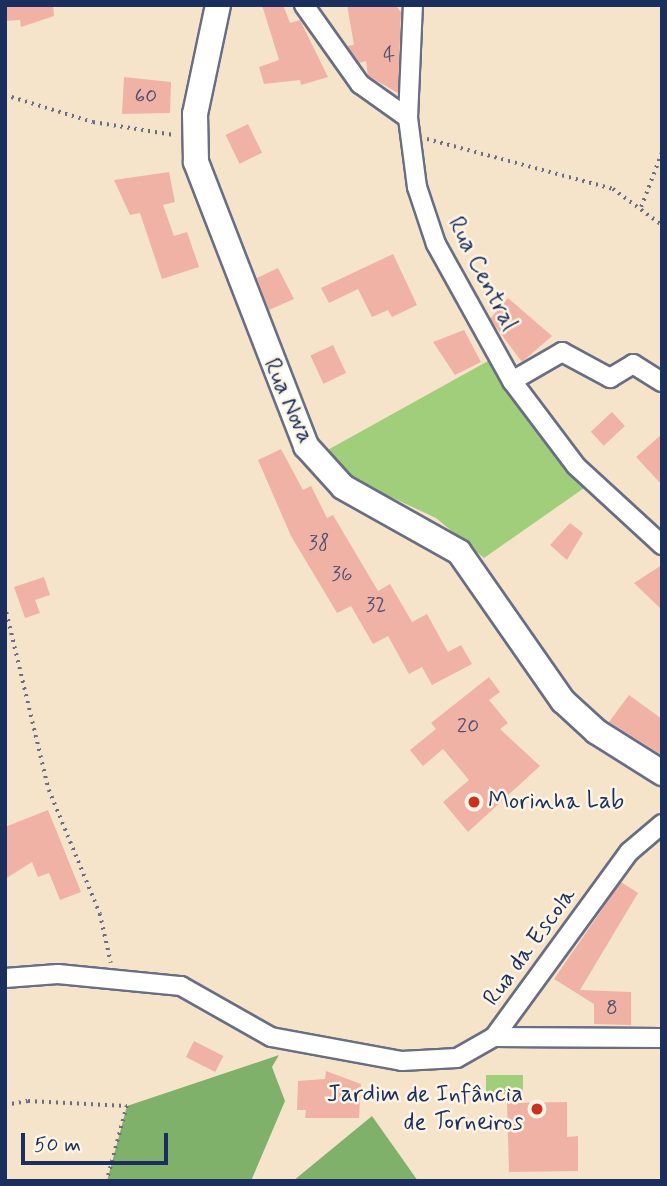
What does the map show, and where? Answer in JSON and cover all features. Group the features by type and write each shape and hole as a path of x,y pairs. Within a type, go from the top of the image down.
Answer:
{"street":[{"name":"Rua Nova","path":"218,5 193,138 209,206 312,455 349,491 459,552 563,701 662,773"},
{"path":"304,5 360,84 409,126"},
{"name":"Rua Central","path":"413,5 409,126 417,187 436,243 512,381 576,466 662,545"},
{"path":"512,381 565,352 610,378 633,364 662,382"},
{"name":"Rua da Escola","path":"494,1037 629,852 662,824"},
{"path":"5,978 41,974 181,986 271,1037 382,1059 449,1060 494,1037"},
{"name":"Rua da Escola","path":"494,1037 662,1038"}],"path":[{"path":"5,95 98,124 193,138"},
{"path":"409,126 613,189 662,225"},
{"path":"641,207 662,152"},
{"path":"5,606 50,790 100,914 114,979"},
{"path":"5,1105 28,1101 127,1106 107,1181"}],"green space":[{"path":"488,361 587,486 484,558 436,518 352,479 324,452"},
{"path":"279,1055 272,1067 285,1101 251,1181 107,1181 127,1106"},
{"path":"486,1075 523,1075 523,1094 486,1094"},
{"path":"372,1116 418,1181 293,1181"}],"building":[{"path":"5,5 53,5 54,16 21,27 20,20 5,21"},
{"path":"262,5 283,5 290,23 300,20 328,77 301,85 300,80 264,84 259,67 279,60"},
{"path":"347,5 395,5 401,12 398,93 368,76 366,61 359,63 347,46 354,45"},
{"path":"124,77 171,82 170,113 122,114"},
{"path":"248,124 262,153 240,164 226,135"},
{"path":"169,172 175,202 163,205 174,236 187,232 199,267 162,279 140,213 130,215 114,180"},
{"path":"393,254 417,305 392,317 388,310 372,317 358,289 329,303 321,288"},
{"path":"278,268 294,299 269,310 257,278"},
{"path":"508,298 552,336 522,362 490,319"},
{"path":"464,330 481,362 455,375 433,342"},
{"path":"333,345 346,373 323,384 310,356"},
{"path":"612,412 625,426 604,446 591,432"},
{"path":"662,434 662,485 636,457"},
{"path":"281,449 303,490 311,486 327,518 333,515 378,591 390,584 412,622 427,614 448,652 461,645 472,664 432,685 422,667 409,674 388,636 373,644 351,606 337,613 291,536 258,460"},
{"path":"570,523 583,533 567,560 550,545"},
{"path":"662,565 662,610 634,583"},
{"path":"44,577 50,595 35,600 40,613 25,618 14,587"},
{"path":"489,677 500,692 489,700 508,723 500,729 540,766 468,832 443,802 469,780 443,749 423,766 410,750 436,729 431,723"},
{"path":"629,695 662,719 662,755 609,722"},
{"path":"48,810 81,892 60,900 49,873 38,877 32,862 5,879 5,827"},
{"path":"621,882 638,893 580,990 631,992 631,1025 594,1024 594,1004 554,979"},
{"path":"194,1041 223,1056 215,1072 186,1057"},
{"path":"326,1071 361,1084 359,1118 305,1118 306,1110 297,1110 298,1081 325,1079"},
{"path":"567,1102 567,1137 578,1136 578,1171 509,1172 507,1103"}],"place":[{"name":"Morinha Lab","path":"474,802"},
{"name":"Jardim de Infância de Torneiros","path":"537,1109"}]}
